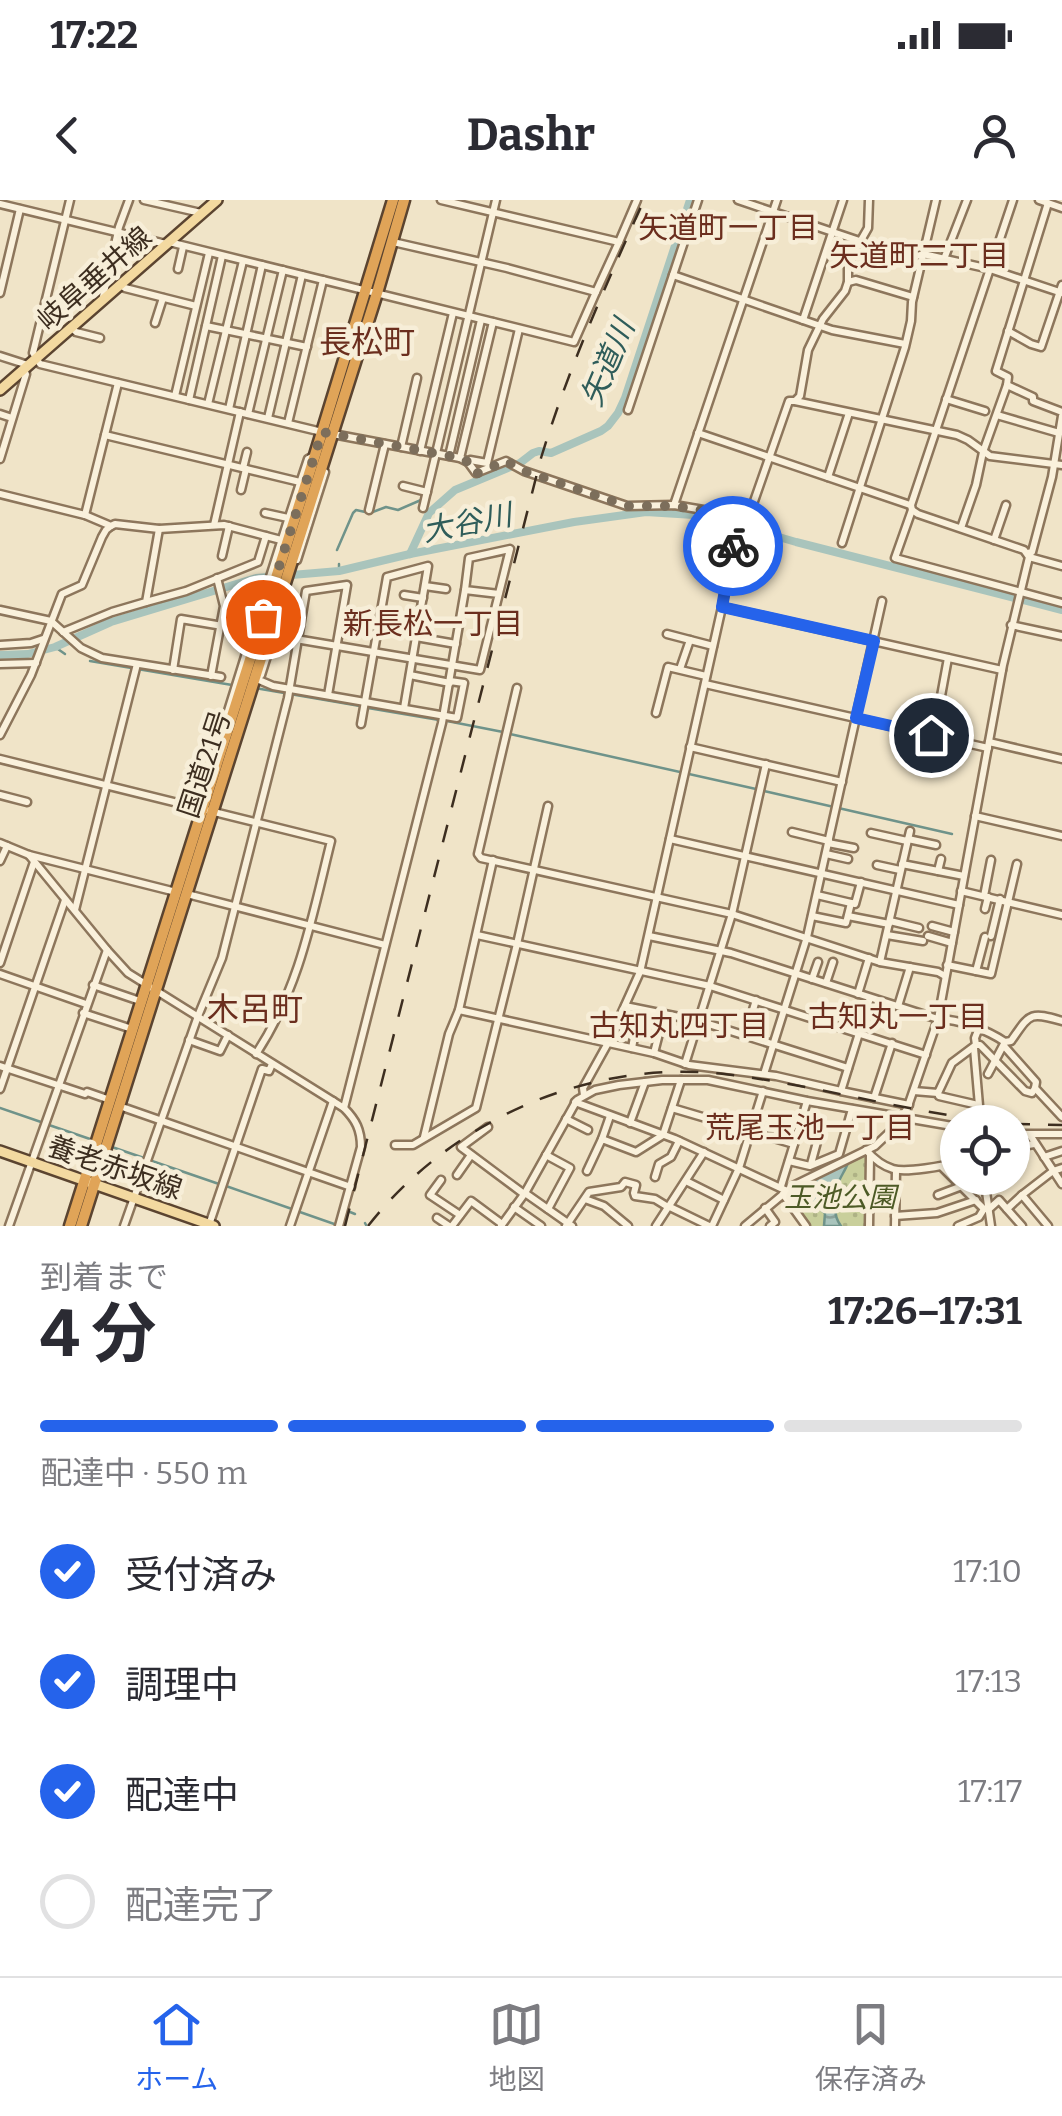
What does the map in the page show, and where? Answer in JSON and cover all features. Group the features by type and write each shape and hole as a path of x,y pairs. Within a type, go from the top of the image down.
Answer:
{"highway":[{"name":"国道21号","path":"372,292 393,200"},
{"name":"国道21号","path":"207,809 216,764 279,586 315,455 326,433 404,200"},
{"name":"国道21号","path":"285,564 327,448 326,433"},
{"name":"国道21号","path":"70,1226 90,1182 207,809 238,729 244,687"},
{"name":"国道21号","path":"81,1226 107,1100 151,988"}],"main road":[{"name":"岐阜垂井線","path":"0,390 217,200"},
{"name":"養老赤坂線","path":"0,1151 211,1225"}],"street":[{"path":"0,460 33,353 70,200"},
{"path":"102,302 128,200"},
{"path":"149,200 202,213"},
{"path":"441,200 619,242"},
{"path":"423,508 496,200"},
{"path":"0,204 574,342 637,200"},
{"path":"628,410 698,200"},
{"path":"738,200 895,253 923,254 1061,290 1041,347 1008,332"},
{"path":"674,506 777,200"},
{"path":"803,320 843,200"},
{"path":"794,401 800,396 804,360 848,282 848,262 870,220 869,200"},
{"path":"842,543 905,344 936,200"},
{"path":"944,259 967,200"},
{"path":"1013,200 894,558 1062,603"},
{"path":"1039,200 1062,208"},
{"path":"961,529 1008,376 996,371 1048,203"},
{"path":"0,293 20,209"},
{"path":"392,242 596,292"},
{"path":"178,269 183,247"},
{"path":"175,396 209,253"},
{"path":"189,400 222,256"},
{"path":"208,404 242,261"},
{"path":"229,409 262,265"},
{"path":"214,525 283,270"},
{"path":"268,418 302,275"},
{"path":"673,276 832,330 905,344"},
{"path":"288,423 323,280"},
{"path":"848,282 856,280 913,298"},
{"path":"122,284 196,306"},
{"path":"156,322 162,298"},
{"path":"420,450 453,312"},
{"path":"448,456 481,320"},
{"path":"464,460 493,322"},
{"path":"206,326 307,348"},
{"path":"72,328 100,338"},
{"path":"0,356 326,433 486,464 519,329"},
{"path":"441,360 458,364"},
{"path":"401,447 417,378"},
{"path":"85,515 118,382"},
{"path":"454,382 478,385"},
{"path":"745,1226 784,1190 868,1153 884,1139 909,1104 938,1019 1002,670 1029,555 1058,465 1062,414 1006,384"},
{"path":"450,396 462,398"},
{"path":"946,398 985,410"},
{"path":"464,460 476,474 510,461 520,469 627,506 674,506 739,518 752,506 788,401 794,401 935,430 968,440 982,452 1000,458 1058,465"},
{"path":"430,406 447,409"},
{"path":"828,477 849,413"},
{"path":"0,414 12,418"},
{"path":"997,416 1059,434"},
{"path":"698,433 859,488 1062,566"},
{"path":"105,435 300,482"},
{"path":"369,510 385,444"},
{"path":"241,490 246,452"},
{"path":"285,564 280,540 308,459 315,455"},
{"path":"403,486 427,492"},
{"path":"0,494 85,515 111,526"},
{"path":"994,540 1006,505"},
{"path":"265,513 288,518"},
{"path":"584,1095 583,1088 608,1044 640,972 739,518"},
{"path":"0,733 36,662 62,594 82,586 102,536 111,526 229,526 280,540"},
{"path":"222,556 229,526"},
{"path":"146,602 159,529"},
{"path":"65,633 112,612 182,592 258,562 266,536"},
{"path":"273,635 298,638 452,666 480,670 510,550 469,558 465,590 452,666 450,682 443,718 344,1108"},
{"path":"361,724 387,577 428,566 404,708"},
{"path":"211,676 224,606 217,580"},
{"path":"124,1226 222,958 288,693 306,591 347,585 328,695"},
{"path":"238,729 244,723 244,687 254,632 279,586"},
{"path":"244,687 273,635 279,586"},
{"path":"425,586 446,589"},
{"path":"465,590 499,594"},
{"path":"404,595 423,598"},
{"path":"764,1074 807,937 882,602"},
{"path":"722,607 1002,670"},
{"path":"0,610 51,622 80,647 102,658 221,677"},
{"path":"173,670 181,619 254,632"},
{"path":"1012,625 1062,636"},
{"path":"667,634 713,646"},
{"path":"416,637 456,644"},
{"path":"0,645 44,640"},
{"path":"680,668 690,640"},
{"path":"941,696 948,658"},
{"path":"0,664 36,662"},
{"path":"74,911 136,664"},
{"path":"656,713 668,667 680,668 706,680 856,718 1062,759"},
{"path":"244,687 273,686 288,693 328,695 365,705 457,718 464,683 410,675"},
{"path":"516,688 478,854 481,858 732,914 880,962 945,976"},
{"path":"690,747 842,782"},
{"path":"0,760 331,841 297,974 256,1054"},
{"path":"685,1064 732,914 766,764"},
{"path":"0,795 28,802"},
{"path":"395,1146 413,1145 476,1108 548,806"},
{"path":"975,816 1062,836"},
{"path":"792,832 854,848"},
{"path":"871,833 936,845"},
{"path":"880,962 909,837"},
{"path":"670,839 959,905"},
{"path":"0,861 3,844 31,858 86,868 386,945"},
{"path":"826,854 848,859"},
{"path":"31,858 128,974 353,1117 361,1135 361,1147 340,1226"},
{"path":"0,963 31,858"},
{"path":"938,872 940,859"},
{"path":"424,1138 449,1034 459,1010 492,860"},
{"path":"985,909 991,860"},
{"path":"976,971 1016,864"},
{"path":"877,865 964,876"},
{"path":"817,895 855,904 860,882"},
{"path":"961,891 1062,915"},
{"path":"0,1089 4,1067 66,900"},
{"path":"947,965 991,974 1004,900"},
{"path":"812,916 846,923 851,904"},
{"path":"848,916 919,928"},
{"path":"932,926 954,932"},
{"path":"476,935 710,986 926,1055"},
{"path":"888,935 952,943"},
{"path":"649,936 721,950 993,1034 1036,1082 1032,1093 1024,1092 980,1045 952,1063 938,1093"},
{"path":"9,1226 107,950"},
{"path":"858,994 870,958"},
{"path":"812,979 818,962"},
{"path":"826,983 833,962"},
{"path":"898,1006 910,968"},
{"path":"0,975 133,1029"},
{"path":"93,986 136,1000"},
{"path":"840,1091 870,998"},
{"path":"744,1036 756,1000"},
{"path":"625,1006 699,1021 848,1068"},
{"path":"459,1010 654,1053 685,1064 764,1074 909,1104"},
{"path":"654,1053 664,1014"},
{"path":"988,1074 1004,1044 1011,1041 1030,1016 1038,1014 1062,1021"},
{"path":"914,1091 938,1093 978,1105 975,1038 982,1020"},
{"path":"632,1048 636,1026"},
{"path":"189,1040 220,1051 228,1036"},
{"path":"874,1098 892,1043"},
{"path":"211,1225 262,1069 269,1070 272,1064"},
{"path":"4,1067 107,1100"},
{"path":"602,1139 636,1152 663,1135 682,1080"},
{"path":"438,1218 451,1226 471,1202 505,1224 575,1102 584,1095 618,1085 708,1080 940,1124"},
{"path":"630,1123 644,1082"},
{"path":"1035,1088 1062,1117"},
{"path":"488,1128 460,1148 568,1225 589,1192 621,1188 626,1182 636,1185 636,1196 655,1200 711,1226 739,1168 763,1091"},
{"path":"784,1190 808,1100"},
{"path":"290,1226 333,1101"},
{"path":"575,1102 704,1152 784,1190 806,1226"},
{"path":"125,1108 351,1187"},
{"path":"672,1108 794,1144"},
{"path":"789,1161 810,1166 839,1154 852,1108"},
{"path":"587,1170 610,1116"},
{"path":"566,1119 588,1130"},
{"path":"1062,1134 1030,1135 1062,1183"},
{"path":"655,1177 659,1164 671,1157 679,1142"},
{"path":"810,1166 817,1142"},
{"path":"1030,1145 1034,1144"},
{"path":"1044,1157 1062,1151"},
{"path":"657,1226 704,1152"},
{"path":"868,1153 896,1171 940,1166"},
{"path":"868,1153 869,1226"},
{"path":"524,1226 544,1207 570,1168 546,1154"},
{"path":"456,1176 471,1155"},
{"path":"1030,1189 1053,1170 1062,1168"},
{"path":"895,1226 896,1171"},
{"path":"442,1180 430,1195 460,1215"},
{"path":"686,1181 724,1200"},
{"path":"971,1195 986,1209"},
{"path":"985,1195 992,1226"},
{"path":"1007,1209 1022,1195 1048,1226"},
{"path":"585,1198 604,1206 628,1226"},
{"path":"895,1216 937,1213 976,1200"},
{"path":"958,1226 979,1217 999,1200 1022,1226"},
{"path":"514,1207 541,1226"},
{"path":"766,1208 775,1222 770,1226"}],"green space":[{"name":"玉池公園","path":"867,1152 868,1226 808,1226 784,1194"}],"water":[{"path":"848,1163 835,1195 835,1212 841,1226 824,1226 825,1213 797,1192 803,1185"}],"waterway":[{"name":"矢道川","path":"410,554 429,513 455,490 520,463 533,453 551,453 608,426 625,398 690,200"},
{"path":"337,550 356,510 398,510 421,500"},
{"name":"大谷川","path":"0,655 28,654 55,647 111,622 256,578 339,571 574,522 646,512 724,521 1062,610"},
{"name":"大谷川","path":"339,564 339,571"},
{"path":"55,647 65,654"},
{"path":"90,661 232,685"},
{"path":"255,688 360,706"},
{"path":"368,708 439,720"},
{"path":"447,721 503,732"},
{"path":"510,734 756,789"},
{"path":"764,791 952,834"},
{"path":"0,1108 41,1122"},
{"path":"49,1125 90,1139"},
{"path":"112,1147 144,1158"},
{"path":"152,1161 219,1184"},
{"path":"226,1186 292,1209"},
{"path":"297,1211 337,1225"},
{"path":"350,1212 355,1214"}],"railway":[{"path":"345,1226 541,458 575,360 644,200"},
{"path":"368,1226 402,1188 440,1155 482,1127 526,1105 574,1088 623,1077 673,1072 724,1074 940,1113"},
{"path":"1030,1124 1062,1125"}],"way so far":[{"path":"263,617 322,432 460,458 476,474 510,461 524,471 631,507 691,507 739,516 733,546"}],"district":[{"name":"矢道町一丁目","path":"728,228"},
{"name":"矢道町二丁目","path":"919,256"},
{"name":"長松町","path":"367,342"},
{"name":"新長松一丁目","path":"433,624"},
{"name":"木呂町","path":"255,1009"},
{"name":"古知丸一丁目","path":"898,1017"},
{"name":"古知丸四丁目","path":"679,1026"},
{"name":"荒尾玉池一丁目","path":"810,1128"}],"route":[{"path":"733,546 722,607 874,641 856,718 931,735"}]}
